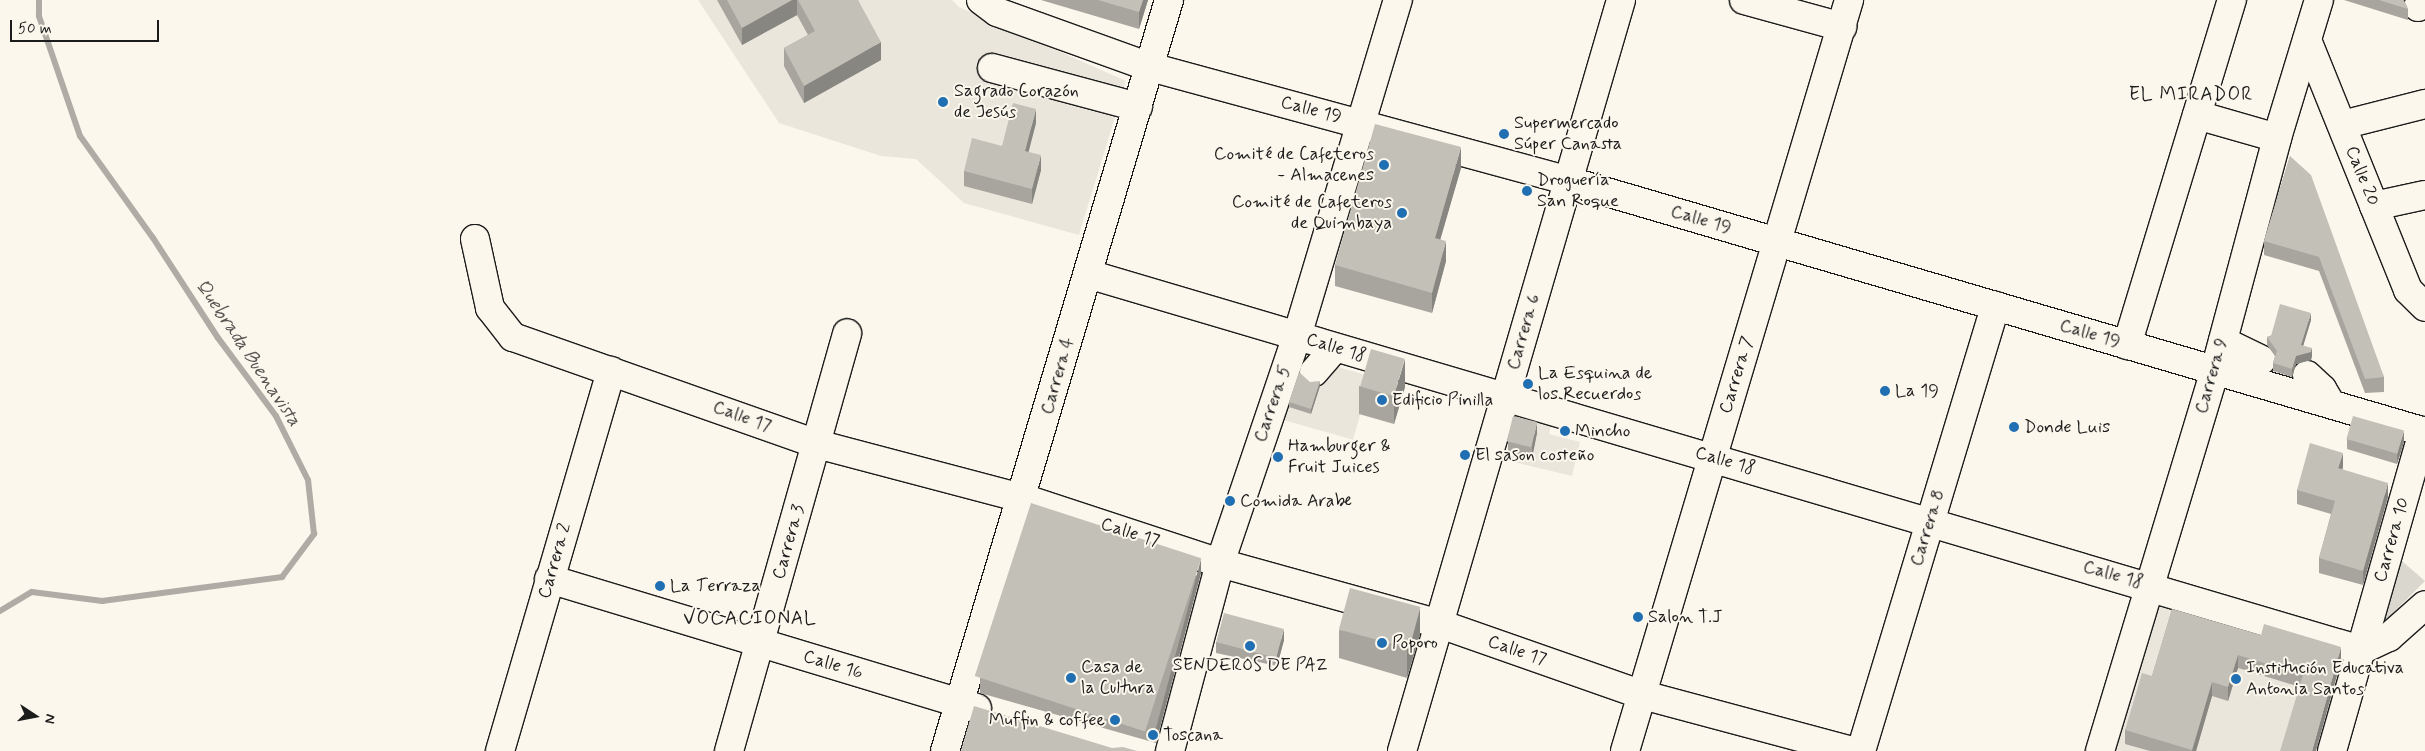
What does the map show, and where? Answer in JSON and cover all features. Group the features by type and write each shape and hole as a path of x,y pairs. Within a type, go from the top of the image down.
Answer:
{"street":[{"name":"Calle 19","path":"981,0 997,12 1150,67 1569,180 2424,431"},
{"name":"Carrera 4","path":"944,751 1022,498 1169,0"},
{"name":"Carrera 5","path":"1170,751 1220,563 1297,336 1398,0"},
{"name":"Carrera 6","path":"1402,751 1621,0"},
{"path":"1744,0 1842,26"},
{"name":"Carrera 7","path":"1625,751 1849,0"},
{"path":"2127,345 2232,0"},
{"name":"Carrera 9","path":"2100,751 2150,586 2221,372 2223,341 2277,138 2319,0"},
{"name":"Calle 20","path":"2307,40 2408,290 2425,307"},
{"path":"992,68 1138,107"},
{"path":"2342,125 2425,104"},
{"path":"2197,115 2277,138"},
{"path":"2374,206 2425,195"},
{"name":"Calle 17","path":"475,239 490,308 512,337 817,444 1022,498 1220,563 1440,624 1643,695 1852,751"},
{"name":"Calle 18","path":"1088,274 2150,586 2361,650"},
{"name":"Carrera 8","path":"1861,751 1995,306"},
{"name":"Carrera 3","path":"729,751 847,333"},
{"path":"2221,372 2262,360 2223,341"},
{"path":"1314,372 1335,348"},
{"name":"Carrera 2","path":"500,751 611,371"},
{"path":"2307,375 2322,389 2332,404"},
{"path":"1268,418 1291,395"},
{"name":"Carrera 10","path":"2332,751 2424,431"},
{"name":"Calle 16","path":"549,579 1006,717"},
{"path":"2361,650 2389,637 2425,605"}],"shaded area":[{"name":"Sagrado Corazón de Jesús","path":"698,0 952,0 959,7 1126,81 1079,235 964,203 916,159 881,156 779,123"},
{"path":"1300,356 1371,376 1353,440 1282,419"},
{"path":"1516,412 1552,420 1549,434 1580,442 1572,476 1505,460"},
{"path":"2396,556 2425,581 2378,628"},
{"name":"Institución Educativa Antonia Santos","path":"2156,604 2344,661 2317,751 2112,751"}],"building":[{"path":"727,0 792,0 742,28"},
{"path":"798,0 858,0 881,42 804,86 784,48 815,31"},
{"path":"1098,0 1143,0 1139,12"},
{"path":"2379,0 2403,0 2408,9"},
{"path":"1013,103 1036,109 1025,151 1041,155 1032,189 964,171 972,138 1002,146"},
{"name":"Comité de Cafeteros de Quimbaya","path":"1375,124 1461,147 1435,238 1446,241 1432,293 1335,265"},
{"path":"2290,156 2311,175 2384,377 2365,379 2319,257 2264,241"},
{"path":"2280,304 2311,313 2301,345 2312,348 2311,352 2296,356 2292,369 2273,363 2277,351 2267,337 2271,336"},
{"path":"1371,349 1405,359 1394,396 1360,386"},
{"path":"1299,372 1310,382 1320,381 1311,409 1289,402"},
{"path":"1513,416 1537,422 1531,447 1507,441"},
{"path":"2353,416 2404,431 2397,454 2346,439"},
{"path":"2310,443 2343,453 2338,468 2388,483 2363,571 2319,558 2335,501 2297,490"},
{"path":"1031,503 1201,558 1145,731 975,676"},
{"path":"1350,588 1421,607 1409,648 1339,630"},
{"path":"2172,609 2261,635 2264,624 2341,647 2312,751 2280,751 2303,675 2238,655 2228,687 2212,682 2192,750 2125,730 2142,673 2152,676"},
{"name":"SENDEROS DE PAZ","path":"1224,613 1284,629 1276,658 1216,642"},
{"path":"974,706 1112,748 1123,747 1137,751 961,751"}],"waterway":[{"name":"Quebrada Buenavista","path":"0,611 32,592 102,601 282,577 314,534 308,480 276,416 218,338 153,238 80,136 39,16 39,0"}],"place":[{"name":"Sagrado Corazón de Jesús","path":"943,102"},
{"name":"Supermercado Súper Canasta","path":"1504,134"},
{"name":"Comité de Cafeteros - Almacenes","path":"1384,165"},
{"name":"Droguería San Roque","path":"1527,191"},
{"name":"Comité de Cafeteros de Quimbaya","path":"1402,213"},
{"name":"La Esquina de los Recuerdos","path":"1528,384"},
{"name":"La 19","path":"1885,391"},
{"name":"Edificio Pinilla","path":"1382,400"},
{"name":"Donde Luis","path":"2014,427"},
{"name":"Mincho","path":"1565,431"},
{"name":"El sason costeño","path":"1465,455"},
{"name":"Hamburger & Fruit Juices","path":"1278,457"},
{"name":"Comida Arabe","path":"1230,501"},
{"name":"La Terraza","path":"660,586"},
{"name":"Salon T.J","path":"1638,617"},
{"name":"Poporo","path":"1382,643"},
{"name":"SENDEROS DE PAZ","path":"1250,646"},
{"name":"Casa de la Cultura","path":"1071,678"},
{"name":"Institución Educativa Antonia Santos","path":"2236,679"},
{"name":"Muffin & coffee","path":"1115,720"},
{"name":"Toscana","path":"1153,735"}],"district":[{"name":"EL MIRADOR","path":"2191,95"},
{"name":"VOCACIONAL","path":"750,619"}]}
